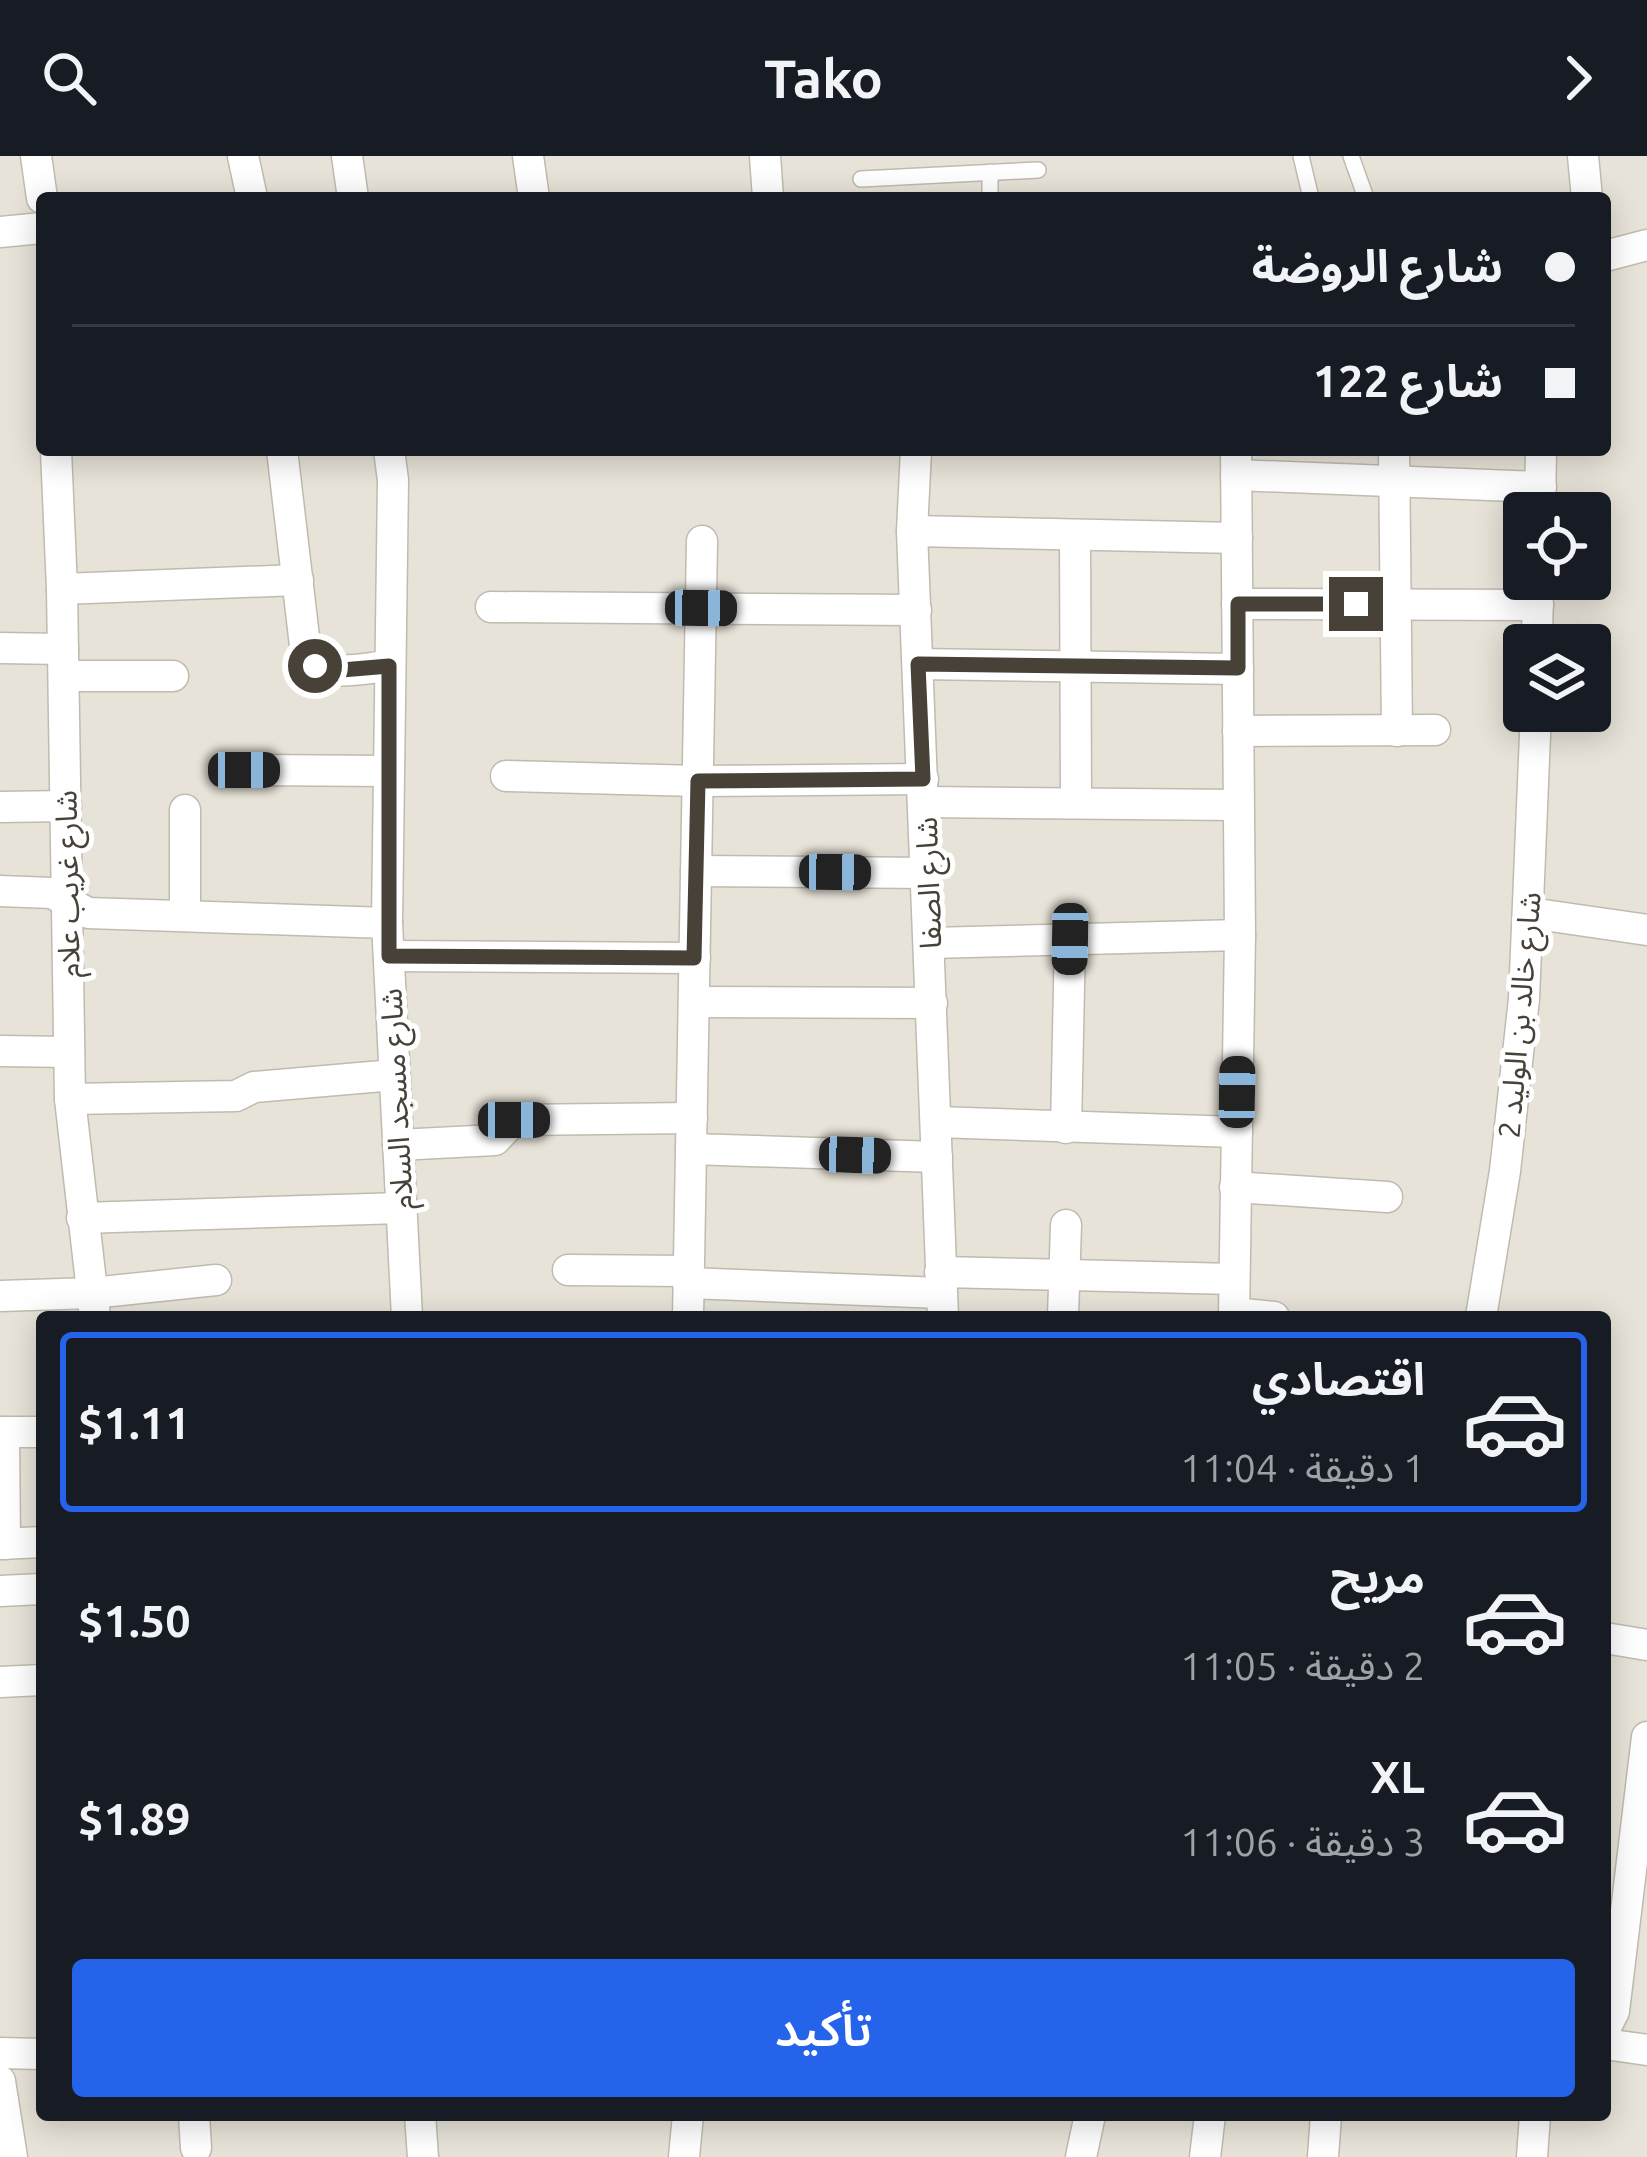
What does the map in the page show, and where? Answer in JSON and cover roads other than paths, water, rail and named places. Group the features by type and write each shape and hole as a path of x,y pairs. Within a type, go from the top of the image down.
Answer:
{"street":[{"path":"36,156 41,192"},
{"path":"243,156 251,192"},
{"path":"347,156 352,192"},
{"path":"528,156 533,192"},
{"path":"765,156 768,192"},
{"path":"1582,156 1586,192"},
{"path":"0,232 36,229"},
{"path":"1611,254 1647,245"},
{"name":"شارع غريب علام","path":"56,456 70,1099 94,1305"},
{"path":"284,456 310,661 330,671 389,666"},
{"name":"شارع مسجد السلام","path":"390,456 387,923 407,1311"},
{"name":"شارع الصفا","path":"916,456 912,531 941,1294"},
{"path":"1540,492 1541,456"},
{"path":"1234,1311 1240,934 1236,462 1394,465 1507,492"},
{"path":"1394,465 1397,731"},
{"path":"912,531 1237,538"},
{"path":"1075,535 1076,803"},
{"path":"688,1311 702,541"},
{"path":"62,589 298,580"},
{"path":"1238,604 1396,604 1503,595"},
{"path":"491,608 916,610"},
{"path":"0,648 63,662 172,676"},
{"path":"918,664 1238,668"},
{"path":"1238,731 1435,730"},
{"name":"شارع خالد بن الوليد 2","path":"1481,1311 1516,1085 1530,913 1535,732"},
{"path":"244,770 388,771"},
{"path":"506,776 924,790 1076,803 1238,805"},
{"path":"0,807 65,806"},
{"path":"185,810 185,916"},
{"path":"696,871 928,873"},
{"path":"0,891 52,893 88,913 387,923"},
{"path":"1530,913 1647,931"},
{"path":"930,943 1240,934"},
{"path":"1066,1128 1070,939"},
{"path":"389,956 694,958"},
{"path":"694,1002 932,1003"},
{"path":"0,1051 69,1052"},
{"path":"70,1099 236,1096 254,1087 394,1075"},
{"path":"398,1144 495,1140 514,1120 937,1157"},
{"path":"936,1122 1237,1132"},
{"path":"1235,1187 1387,1197"},
{"path":"82,1218 401,1208"},
{"path":"1063,1311 1066,1225"},
{"path":"568,1270 941,1294 1064,1275 1234,1279"},
{"path":"0,1296 94,1305 216,1280"},
{"path":"36,1432 2,1432 2,1544 36,1542"},
{"path":"0,1591 36,1589"},
{"path":"1611,1639 1647,1645"},
{"path":"0,1682 36,1680"},
{"path":"1611,2017 1647,1737"},
{"path":"1611,2045 1647,2050"},
{"path":"0,2053 36,2054"},
{"path":"0,2081 12,2157"},
{"path":"194,2121 196,2148"},
{"path":"420,2121 423,2157"},
{"path":"684,2157 687,2121"},
{"path":"1081,2157 1089,2121"},
{"path":"1205,2157 1209,2121"},
{"path":"1323,2157 1326,2121"},
{"path":"1532,2157 1535,2121"}],"lane":[{"path":"1301,156 1310,192"},
{"path":"1351,156 1364,192"},
{"path":"861,179 1038,170"},
{"path":"990,172 991,192"}]}
